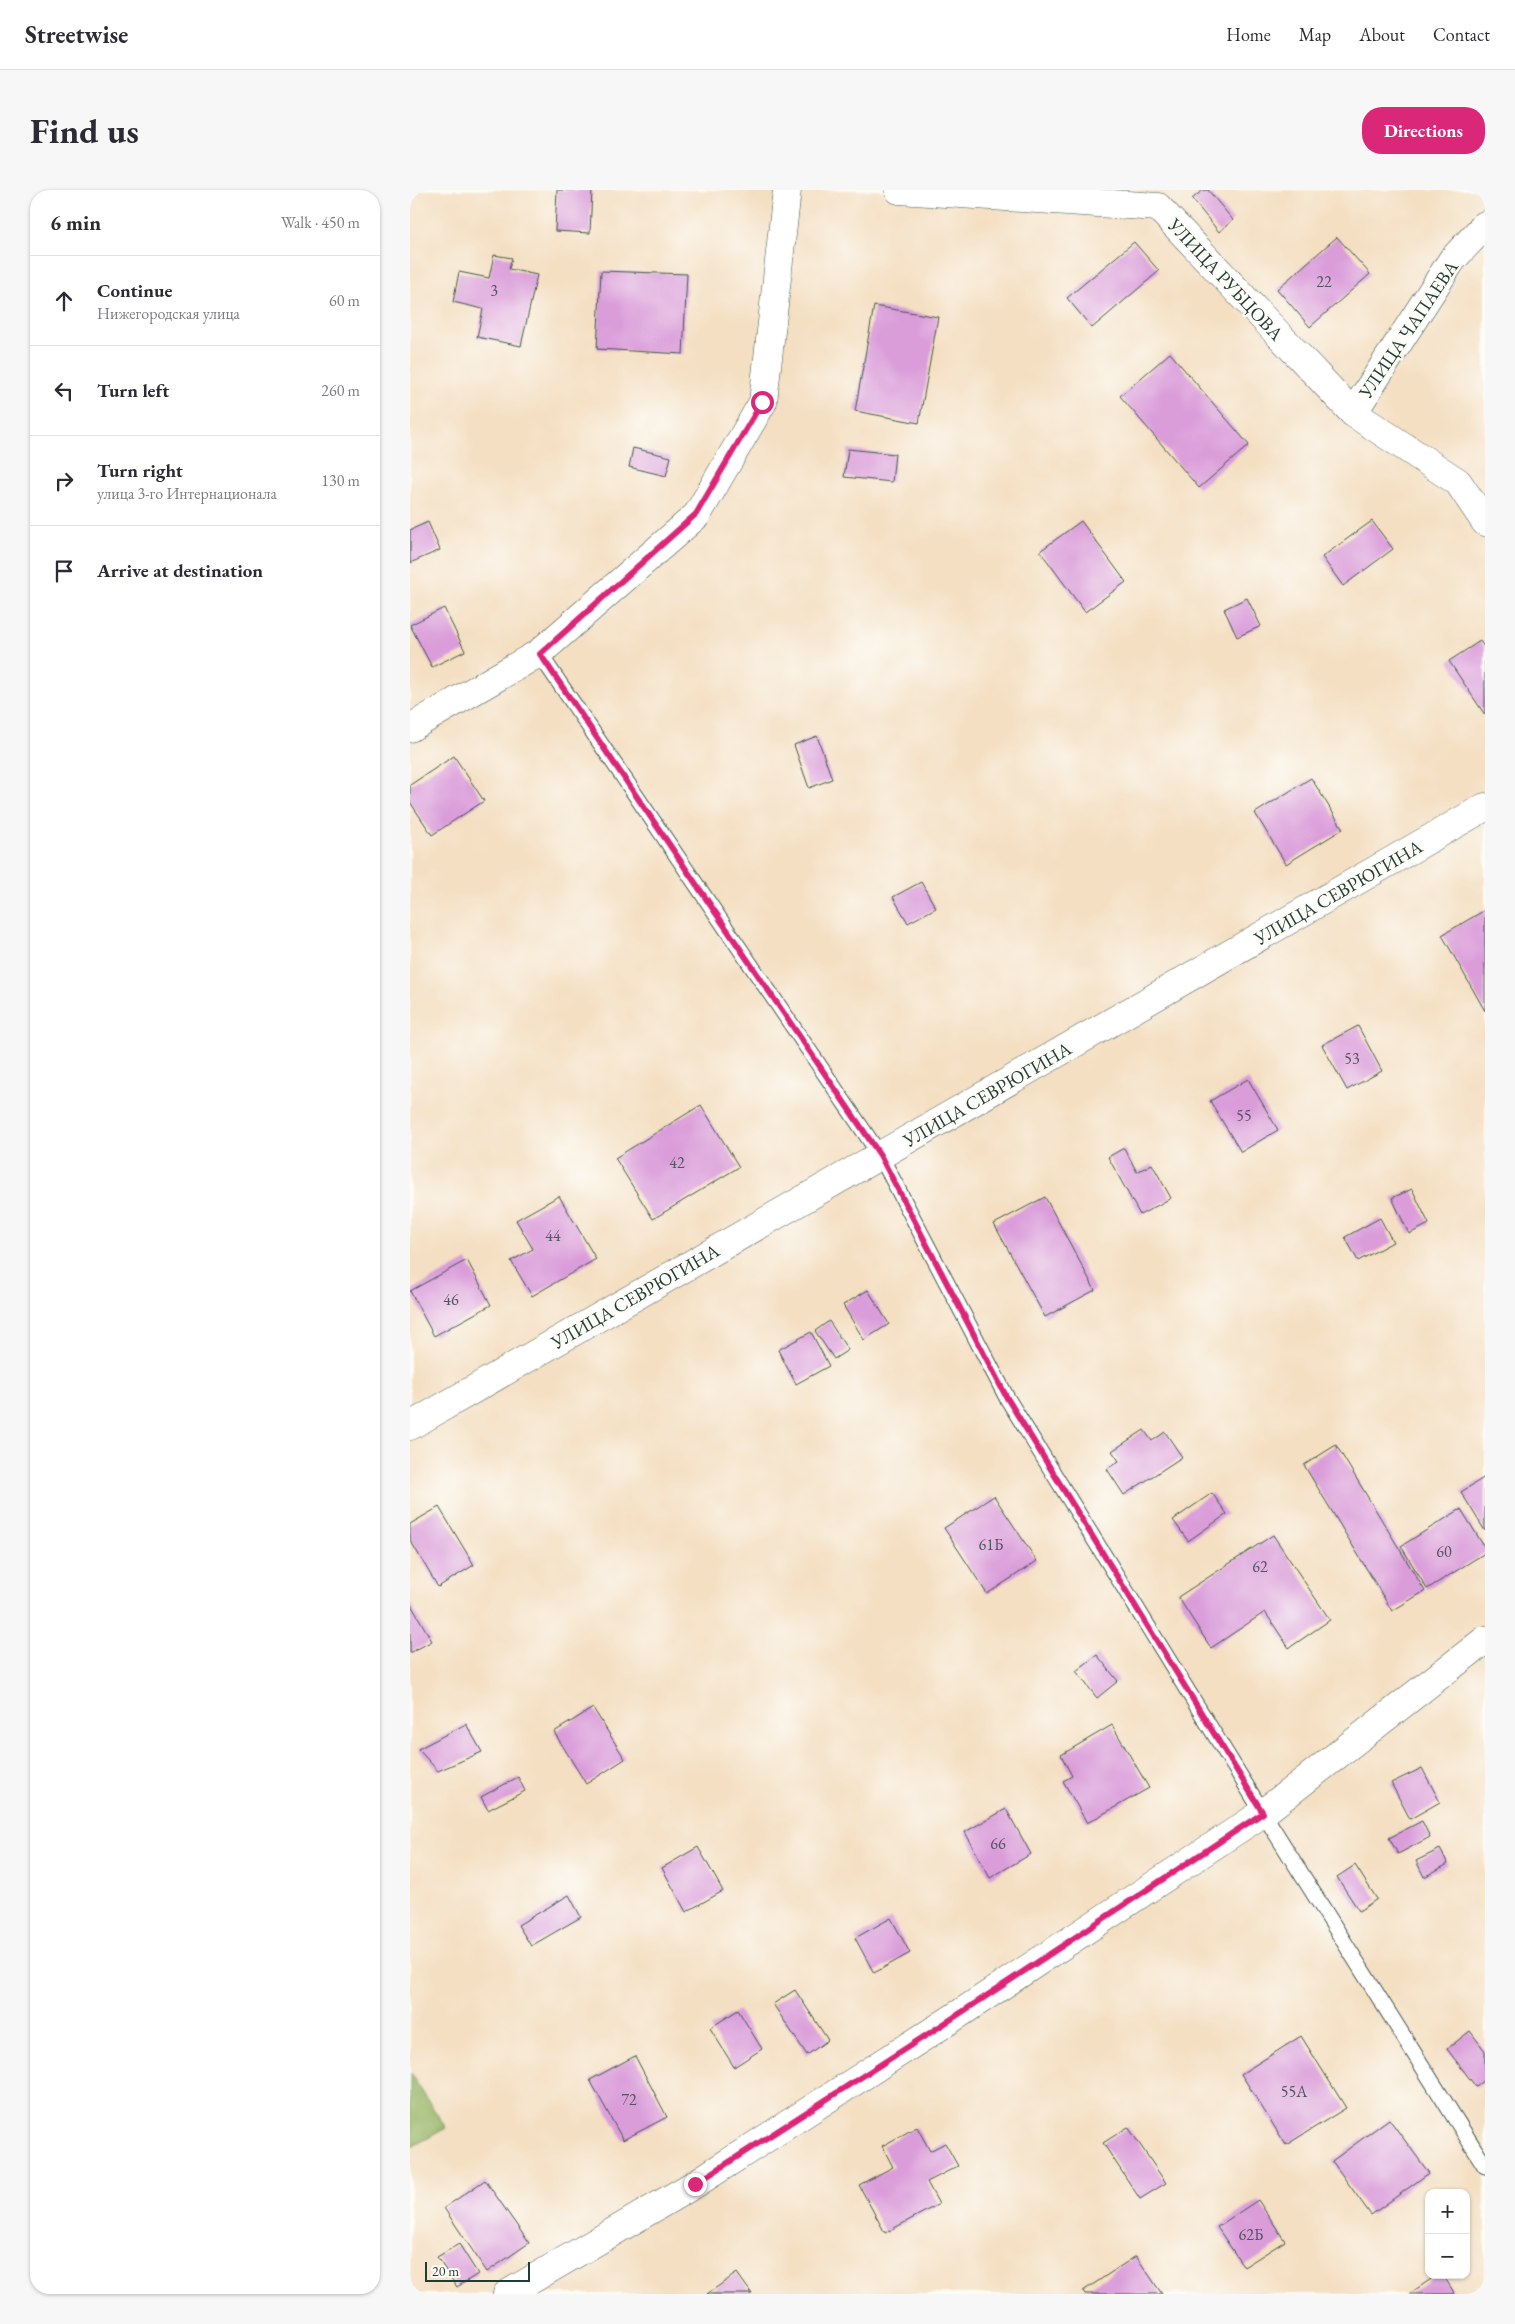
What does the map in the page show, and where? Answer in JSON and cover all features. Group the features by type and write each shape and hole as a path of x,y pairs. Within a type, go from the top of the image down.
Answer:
{"street":[{"path":"410,728 540,654 696,514 762,402 787,190"},
{"name":"УЛИЦА РУБЦОВА","path":"899,190 1158,207 1353,413 1458,482 1485,522"},
{"name":"УЛИЦА ЧАПАЕВА","path":"1353,413 1452,260 1485,225"},
{"name":"УЛИЦА СЕВРЮГИНА","path":"410,1426 1485,807"},
{"path":"506,2294 695,2184 953,2018 1263,1813 1485,1640"}],"lane":[{"path":"540,654 880,1155 1007,1398 1263,1813 1485,2166"}],"green space":[{"path":"410,2073 446,2128 410,2148"}],"building":[{"path":"557,190 592,190 590,233 555,231"},
{"path":"1203,190 1208,190 1233,220 1219,232 1192,199"},
{"path":"1337,237 1370,274 1310,327 1277,289"},
{"path":"1134,242 1159,271 1092,328 1067,298"},
{"path":"494,255 512,258 509,269 537,275 521,346 477,337 483,309 453,302 459,272 489,278"},
{"path":"601,271 687,274 683,354 597,349"},
{"path":"874,306 938,317 919,423 855,411"},
{"path":"1170,353 1249,445 1199,488 1120,396"},
{"path":"633,448 671,457 666,476 629,467"},
{"path":"848,449 895,454 892,482 844,477"},
{"path":"1081,521 1126,582 1085,612 1040,551"},
{"path":"1372,521 1393,549 1343,586 1322,557"},
{"path":"428,522 440,550 410,563 410,530"},
{"path":"1247,598 1261,626 1237,637 1224,609"},
{"path":"444,608 465,651 432,667 410,625"},
{"path":"1480,641 1485,648 1485,715 1449,661"},
{"path":"817,736 832,779 809,788 794,745"},
{"path":"454,756 484,801 432,835 410,802 410,785"},
{"path":"1311,778 1343,829 1286,864 1255,813"},
{"path":"921,882 936,908 908,923 893,897"},
{"path":"1485,910 1485,1011 1442,935"},
{"path":"1358,1026 1382,1071 1347,1090 1322,1045"},
{"path":"1248,1079 1278,1130 1241,1152 1210,1101"},
{"path":"701,1105 739,1167 653,1219 615,1158"},
{"path":"1124,1148 1137,1172 1152,1164 1171,1198 1140,1215 1108,1157"},
{"path":"1412,1189 1429,1224 1409,1234 1392,1198"},
{"path":"559,1196 596,1259 532,1296 511,1261 533,1249 516,1220"},
{"path":"1045,1197 1095,1290 1045,1317 994,1224"},
{"path":"1380,1218 1393,1242 1358,1261 1345,1237"},
{"path":"467,1260 491,1305 434,1336 410,1291"},
{"path":"868,1290 889,1324 864,1340 843,1305"},
{"path":"829,1321 848,1350 834,1359 815,1331"},
{"path":"811,1332 829,1366 796,1384 778,1350"},
{"path":"1144,1430 1152,1441 1165,1432 1182,1457 1124,1495 1107,1469 1119,1461 1112,1451"},
{"path":"1336,1445 1425,1591 1392,1611 1304,1465"},
{"path":"1485,1477 1485,1531 1461,1492"},
{"path":"1212,1493 1227,1514 1188,1541 1173,1520"},
{"path":"994,1496 1037,1561 987,1594 944,1528"},
{"path":"439,1507 474,1565 438,1587 410,1540 410,1524"},
{"path":"1461,1509 1485,1548 1485,1553 1427,1589 1401,1546"},
{"path":"1273,1535 1330,1620 1289,1648 1265,1612 1211,1648 1178,1597"},
{"path":"410,1603 432,1641 410,1653"},
{"path":"1097,1655 1118,1681 1097,1698 1076,1671"},
{"path":"593,1708 625,1759 586,1784 554,1732"},
{"path":"466,1724 482,1752 438,1771 418,1749"},
{"path":"1112,1725 1149,1788 1087,1823 1063,1781 1072,1776 1061,1755"},
{"path":"1422,1768 1440,1802 1410,1819 1391,1783"},
{"path":"518,1777 525,1791 488,1810 481,1797"},
{"path":"1006,1809 1031,1854 990,1878 965,1832"},
{"path":"1422,1821 1430,1837 1398,1854 1389,1838"},
{"path":"698,1847 723,1891 686,1912 662,1868"},
{"path":"1440,1849 1448,1864 1424,1877 1416,1861"},
{"path":"1355,1865 1377,1899 1359,1911 1337,1877"},
{"path":"569,1895 581,1917 531,1946 518,1925"},
{"path":"891,1918 910,1953 874,1973 855,1938"},
{"path":"795,1990 828,2040 807,2055 773,2004"},
{"path":"738,2010 762,2049 734,2067 710,2028"},
{"path":"1470,2031 1485,2051 1485,2080 1476,2087 1447,2049"},
{"path":"1301,2036 1346,2108 1286,2145 1241,2074"},
{"path":"635,2056 667,2117 623,2140 590,2080"},
{"path":"1389,2119 1429,2173 1371,2215 1332,2161"},
{"path":"917,2127 930,2151 945,2143 958,2166 927,2182 939,2204 885,2233 859,2185 893,2167 882,2146"},
{"path":"1128,2127 1166,2183 1140,2199 1103,2143"},
{"path":"485,2180 529,2243 487,2272 444,2208"},
{"path":"1258,2200 1285,2241 1244,2267 1217,2227"},
{"path":"459,2244 478,2274 457,2287 437,2257"},
{"path":"1136,2256 1162,2294 1085,2294 1083,2291"},
{"path":"737,2273 752,2294 707,2294"},
{"path":"1431,2279 1446,2279 1455,2294 1409,2294"}],"route":[{"path":"695,2184 953,2018 1263,1813 1007,1398 880,1155 540,654 696,514 762,402"}]}
